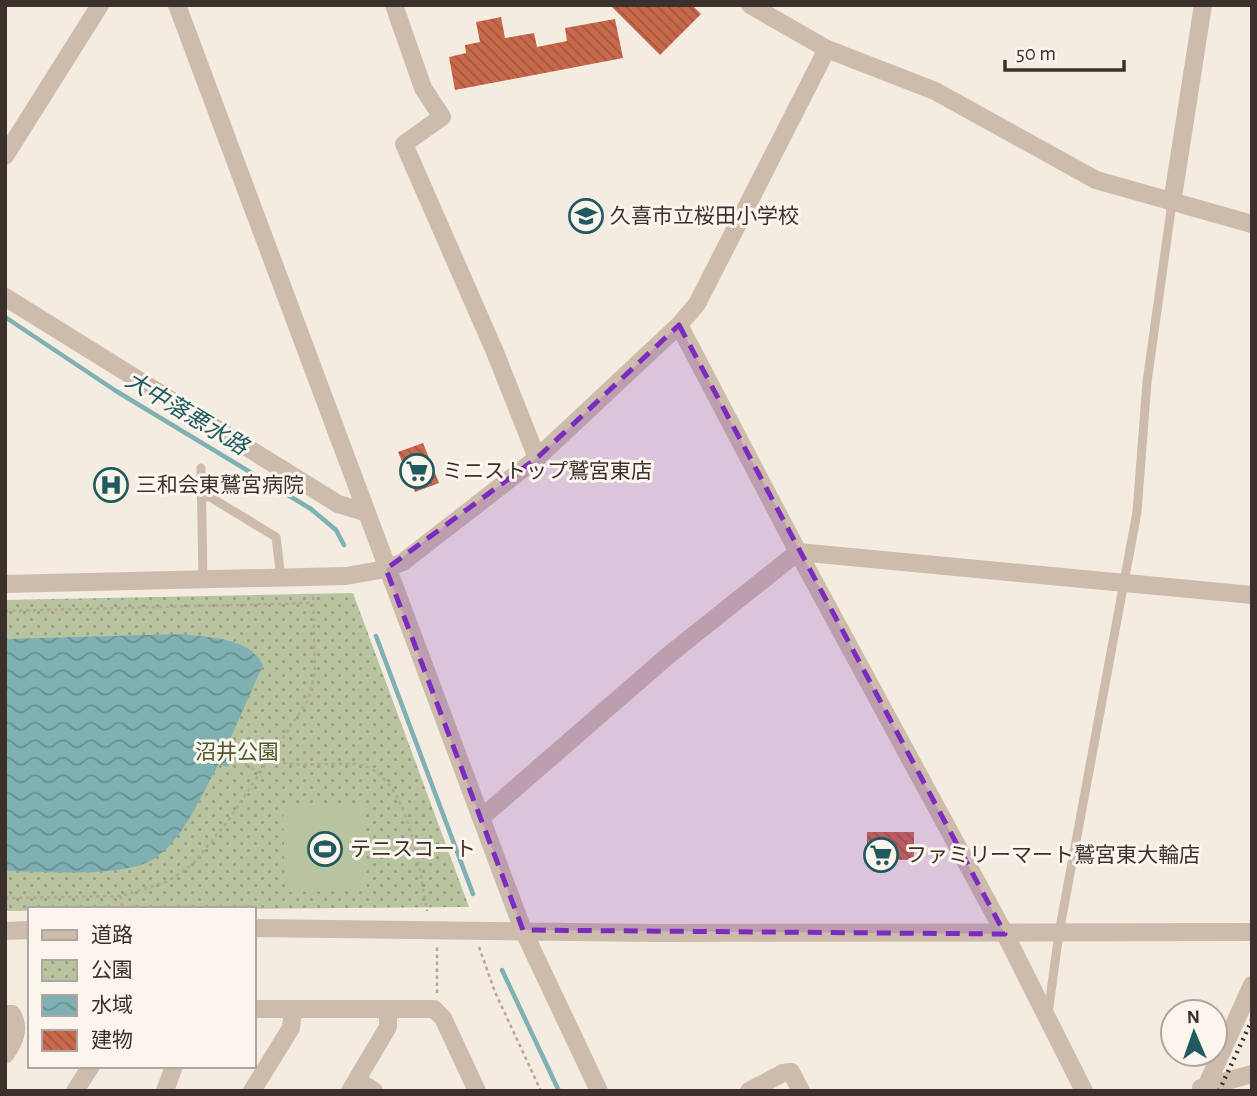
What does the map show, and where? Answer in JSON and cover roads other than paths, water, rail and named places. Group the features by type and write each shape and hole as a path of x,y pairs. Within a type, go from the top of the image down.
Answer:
{"street":[{"path":"5,156 100,5"},
{"path":"177,5 523,930 599,1091"},
{"path":"394,5 423,88 442,117 404,144 495,352 537,458"},
{"path":"750,5 827,49 935,91 1096,180 1252,223"},
{"path":"1172,203 1203,5"},
{"path":"5,584 346,576 386,569 403,562 537,458 679,325 711,279 827,49"},
{"path":"5,297 338,505 365,512"},
{"path":"679,325 798,552 1005,934 1047,1023 1084,1091"},
{"path":"481,818 670,654 798,552 1252,595"},
{"path":"256,928 1005,934 1252,932"},
{"path":"5,930 28,930"},
{"path":"1202,1089 1252,985"},
{"path":"256,1009 434,1009 443,1018 477,1091"},
{"path":"252,1091 291,1028 293,1010"},
{"path":"373,1091 354,1086 388,1027 388,1010"},
{"path":"5,1014 12,1014 17,1022 16,1034 5,1055"},
{"path":"75,1091 90,1068"},
{"path":"165,1091 173,1068"},
{"path":"749,1091 783,1073 791,1072 801,1091"},
{"path":"1202,1089 1252,1074"}],"lane":[{"path":"1047,1023 1059,933 1137,512 1146,382 1172,203"},
{"path":"201,468 203,580"},
{"path":"202,497 209,498 276,537 281,578"}],"water":[{"path":"182,634 239,644 257,656 263,665 229,741 238,745 228,767 219,764 184,827 166,849 142,865 83,872 5,871 5,639"}],"waterway":[{"name":"大中落悪水路","path":"5,317 116,391 311,509 336,530 344,545"},
{"name":"大中落悪水路","path":"376,636 473,894"},
{"name":"大中落悪水路","path":"502,970 559,1091"}],"railway":[{"path":"1219,1091 1252,1020"}],"place":[{"name":"久喜市立桜田小学校","path":"586,216"},
{"name":"ミニストップ鷲宮東店","path":"417,471"},
{"name":"三和会東鷲宮病院","path":"111,485"},
{"name":"テニスコート","path":"325,849"},
{"name":"ファミリーマート鷲宮東大輪店","path":"881,855"}],"park label":[{"name":"沼井公園","path":"237,752"}]}
